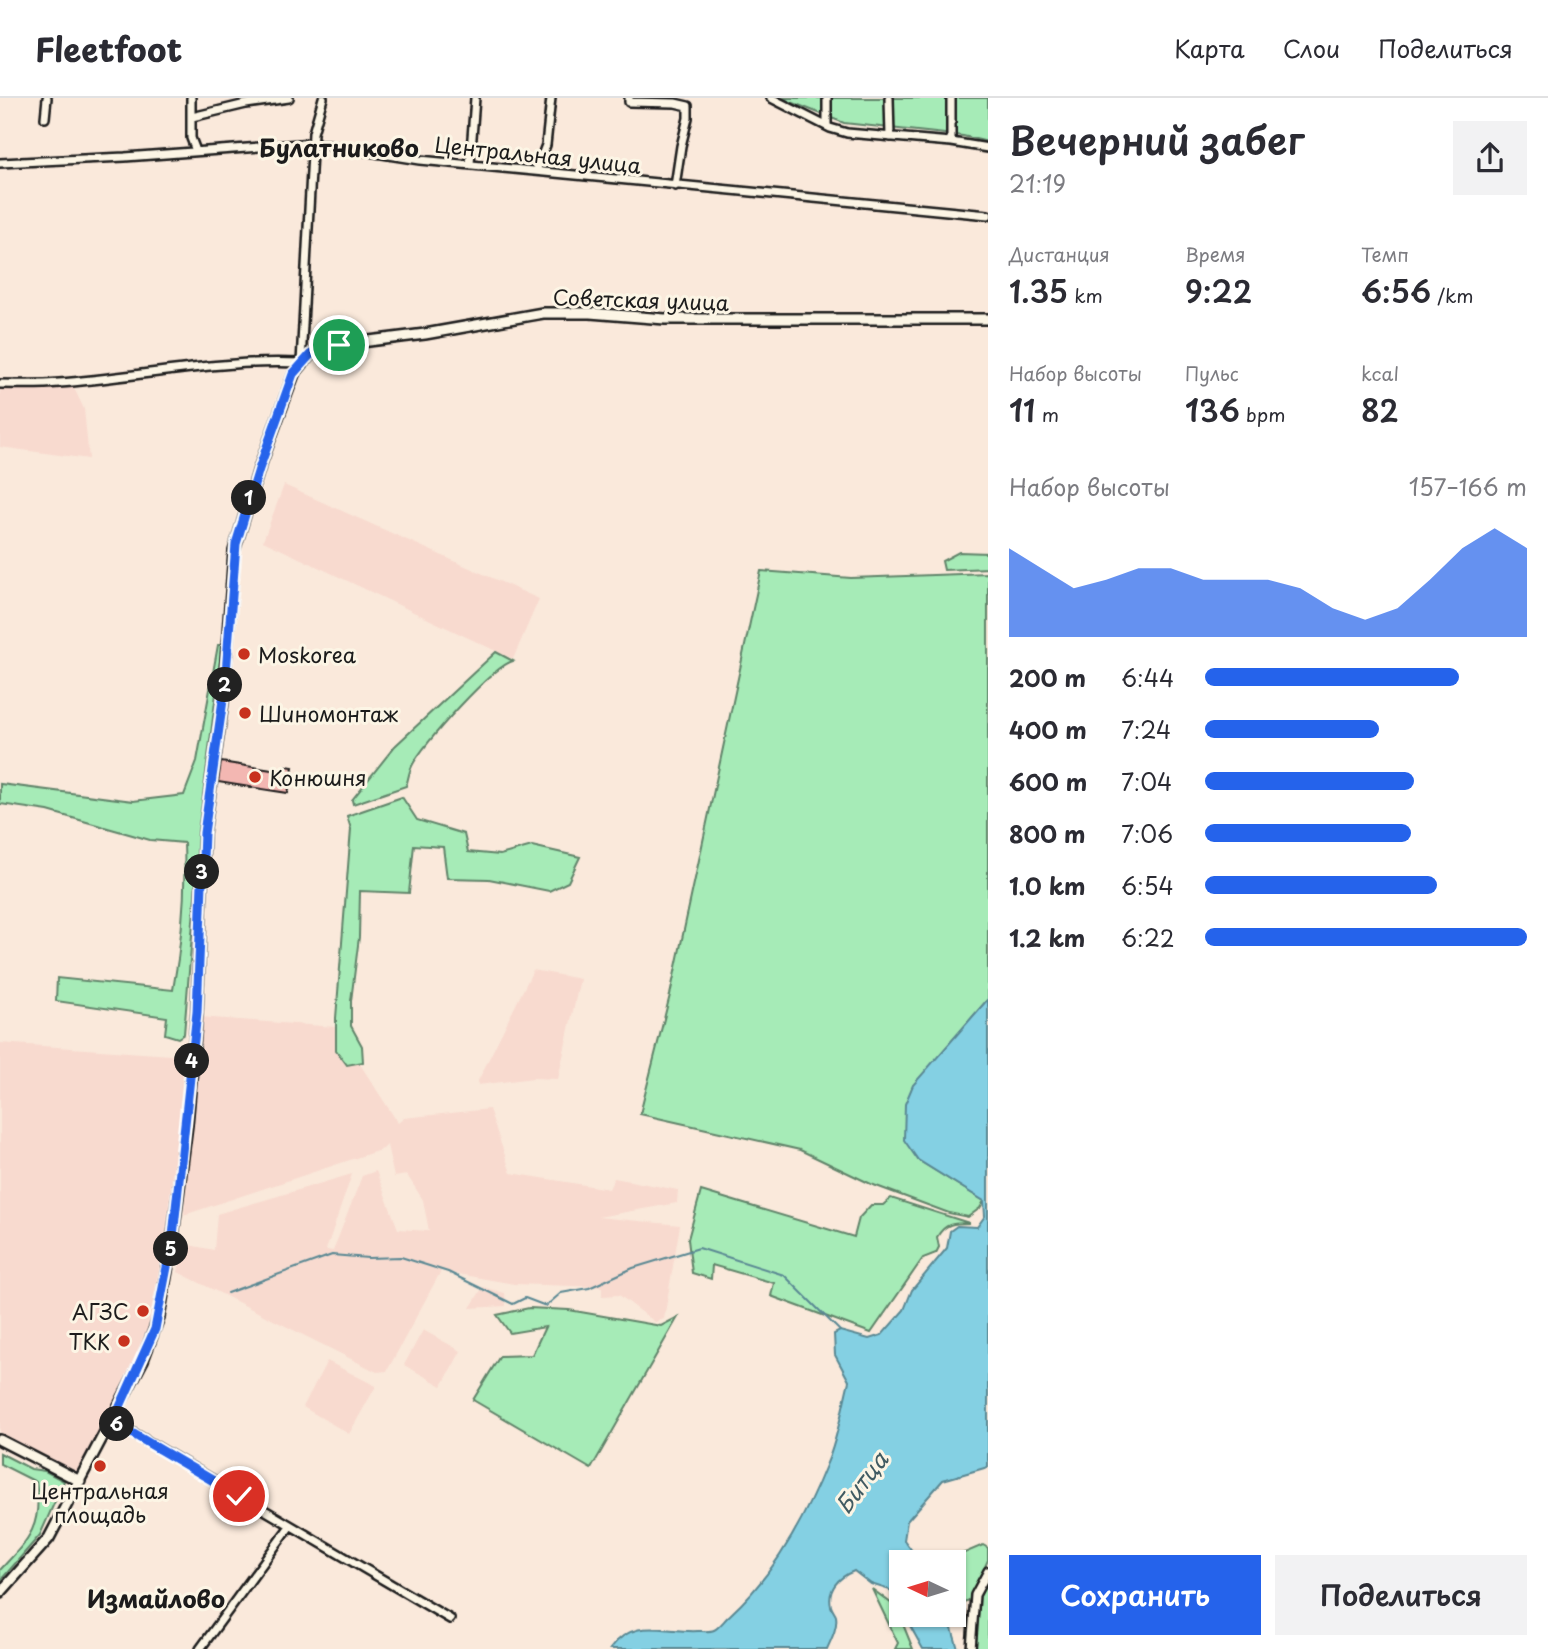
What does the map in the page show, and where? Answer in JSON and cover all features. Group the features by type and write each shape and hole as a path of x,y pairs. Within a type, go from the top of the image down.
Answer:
{"street":[{"path":"46,118 47,98"},
{"path":"191,98 191,138 196,151"},
{"path":"192,117 246,104 289,98"},
{"path":"300,363 313,133 323,98"},
{"path":"470,164 475,98"},
{"path":"536,171 545,145 551,98"},
{"path":"629,98 629,102 675,103 688,106 675,186"},
{"path":"771,98 847,134 951,142 988,148"},
{"path":"827,98 827,125"},
{"path":"889,98 890,137"},
{"path":"951,98 951,142"},
{"name":"Центральная улица","path":"0,163 313,143 369,154 988,215"},
{"name":"Советская улица","path":"80,1481 113,1422 152,1339 168,1272 197,1012 204,833 225,686 233,559 251,491 293,374 300,363 322,348 401,338 543,313 590,313 665,319 988,319"},
{"name":"Советская улица","path":"0,384 58,383 128,374 273,362 300,363"},
{"path":"113,1422 450,1619"},
{"path":"0,1440 80,1481 49,1538 0,1592"},
{"path":"200,1649 290,1526"},
{"path":"971,1649 975,1595 988,1570"}],"shaded area":[{"path":"73,386 84,409 89,459 0,447 0,387"},
{"path":"284,485 539,599 513,659 263,541"},
{"path":"533,970 580,979 558,1079 533,1078 478,1085 478,1081"},
{"path":"199,1017 336,1027 398,1123 404,1118 489,1109 511,1173 609,1189 614,1178 678,1190 677,1203 598,1217 680,1225 664,1319 655,1322 619,1295 602,1296 602,1287 514,1284 441,1271 387,1371 377,1372 178,1272 184,1244 214,1250 217,1214 352,1174 326,1250 333,1251 362,1176 376,1171 398,1229 429,1231 423,1200 407,1175 394,1177 387,1145 383,1149 184,1215"},
{"path":"0,1043 185,1056 166,1256 151,1335 77,1474 0,1432"},
{"path":"483,1287 505,1293 506,1306 470,1308"},
{"path":"423,1330 461,1351 442,1386 404,1365"},
{"path":"327,1361 376,1386 349,1434 303,1407"}],"green space":[{"path":"781,98 988,98 988,142 963,136 844,123"},
{"path":"959,552 988,553 988,568 944,570 942,561"},
{"path":"761,571 851,578 988,573 988,999 913,1086 918,1160 984,1201 980,1208 968,1217 949,1213 871,1184 800,1150 640,1114 670,995"},
{"path":"218,645 222,645 203,797 184,1034 178,1038 165,1034 167,1017 56,1001 57,978 173,990 183,917 184,843 150,840 48,811 0,804 0,784 133,801 184,795 197,761"},
{"path":"496,652 513,661 490,677 443,725 418,756 406,786 353,804 352,800 395,746"},
{"path":"402,797 417,820 464,834 468,852 500,855 532,846 580,857 568,882 549,891 489,879 447,878 443,847 414,845 409,893 360,891 351,1026 362,1046 363,1062 347,1065 336,1050 336,1018 351,829 347,816"},
{"path":"701,1191 854,1237 859,1218 871,1205 883,1205 891,1198 969,1223 950,1225 940,1232 936,1253 923,1258 871,1333 771,1296 774,1283 712,1265 711,1279 692,1273 688,1239"},
{"path":"529,1308 569,1310 661,1326 678,1317 591,1469 473,1400 500,1356 532,1355 545,1327 510,1333 497,1315"},
{"path":"0,1453 31,1469 45,1471 64,1481 40,1535 0,1581 0,1570 31,1532 38,1497 36,1482 0,1464"},
{"path":"983,1545 988,1548 988,1560 970,1600 966,1601 966,1552"},
{"path":"988,1568 988,1649 974,1649 977,1592"},
{"path":"872,1589 889,1602 889,1624"},
{"path":"891,1628 904,1628 913,1649 895,1649 898,1643"}],"water":[{"name":"Битца","path":"988,999 988,1467 943,1480 907,1521 904,1540 911,1550 889,1550 889,1590 871,1584 854,1571 835,1584 830,1600 836,1616 836,1625 827,1649 610,1649 619,1639 640,1629 712,1631 761,1582 787,1545 809,1504 837,1433 849,1381 835,1355 834,1334 840,1331 869,1339 882,1335 904,1310 912,1290 947,1248 950,1231 957,1226 977,1227 985,1216 984,1201 918,1160 904,1140 905,1104 913,1085"},
{"path":"911,1628 952,1628 958,1649 923,1649"}],"building":[{"name":"Конюшня","path":"221,762 285,772 286,766 293,767 288,793 218,782"}],"waterway":[{"path":"227,1293 332,1255 401,1257 448,1272 513,1304 525,1298 546,1306 561,1293 589,1288 633,1268 699,1248 784,1275 840,1331"}],"place":[{"name":"Moskorea","path":"244,654"},
{"name":"Шиномонтаж","path":"245,713"},
{"name":"Конюшня","path":"255,777"},
{"name":"АГЗС","path":"143,1311"},
{"name":"ТКК","path":"124,1341"},
{"name":"Центральная площадь","path":"100,1466"}],"district":[{"name":"Булатниково","path":"339,147"},
{"name":"Измайлово","path":"156,1598"}],"route":[{"path":"239,1496 113,1422 152,1339 168,1272 187,1125 197,1012 204,833 225,686 236,544 293,374 300,363 310,355 322,348 339,345"}]}
